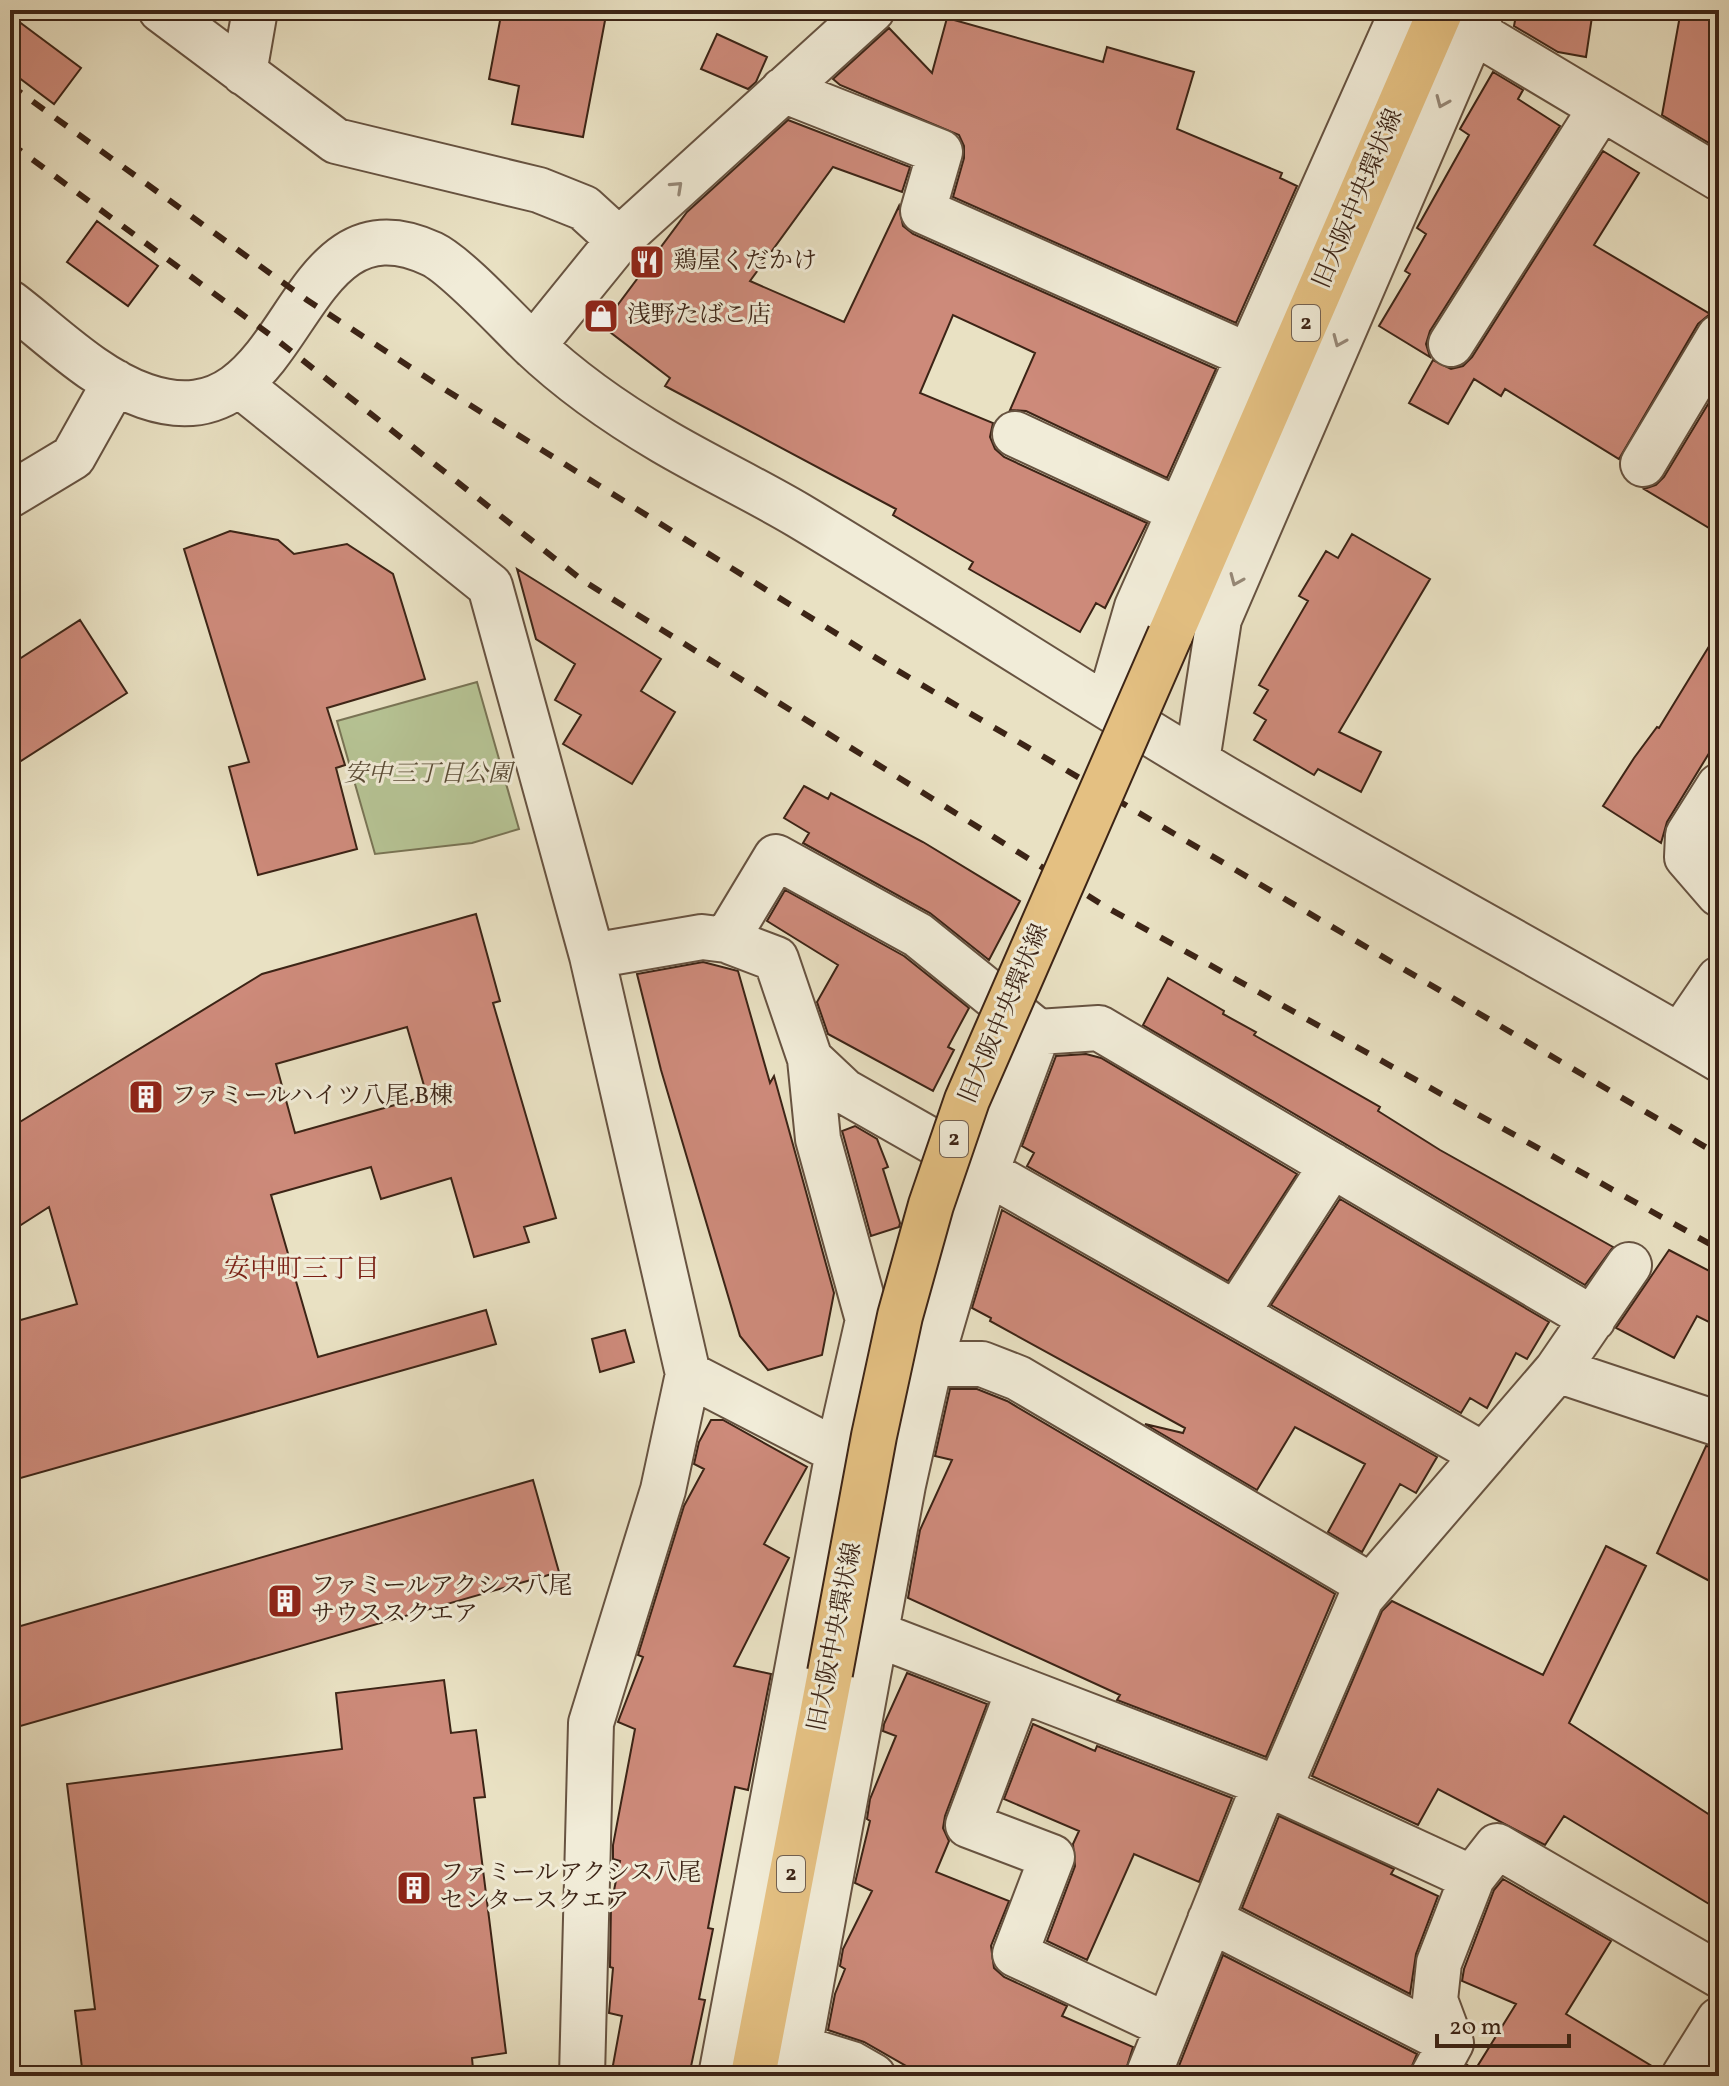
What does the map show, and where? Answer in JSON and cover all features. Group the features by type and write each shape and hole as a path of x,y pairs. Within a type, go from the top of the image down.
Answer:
{"main road":[{"name":"旧大阪中央環状線","path":"753,2076 877,1421 931,1205 967,1100 1170,635 1466,17"}],"street":[{"path":"161,10 336,141 539,190 584,208 619,240"},
{"path":"244,73 255,10"},
{"path":"533,346 619,240 872,10"},
{"path":"1108,707 1137,607 1403,10"},
{"path":"1197,761 1219,619 1466,17 1601,108 1719,178"},
{"path":"783,90 940,152 923,211 1249,356"},
{"path":"1451,344 1601,108"},
{"path":"10,303 115,382 148,398 182,401 213,398 241,386 339,256 368,244 397,242 437,256 560,371 661,440 794,513 1197,761 1719,1059"},
{"path":"1643,464 1719,337"},
{"path":"10,495 73,457 115,382"},
{"path":"241,386 490,586 592,956 688,1374 663,1490 591,1723 582,2076"},
{"path":"1015,434 1180,511"},
{"path":"1719,786 1688,835 1687,857 1719,894"},
{"path":"726,940 776,857 918,935 1038,1032 1099,1028 1593,1319"},
{"path":"592,956 702,937 726,940 776,959 810,1059 818,1139 868,1320 838,1452 721,2076"},
{"path":"1680,1036 1719,979"},
{"path":"873,2076 852,2064 797,2062 903,1485 930,1364 986,1172 1038,1032"},
{"path":"810,1059 844,1091 1484,1455"},
{"path":"1236,1314 1332,1165"},
{"path":"1148,2076 1210,1920 1361,1598 1557,1370 1629,1265"},
{"path":"868,1320 930,1364 982,1364 1018,1378 1371,1586"},
{"path":"1557,1370 1719,1424"},
{"path":"688,1374 903,1485"},
{"path":"876,1634 1272,1787 1472,1878"},
{"path":"1019,1689 968,1825 1052,1857 1015,1954 1168,2026"},
{"path":"1442,2059 1435,2000 1439,1963 1472,1878 1497,1846 1719,1975"},
{"path":"1210,1920 1442,2059"},
{"path":"1684,2076 1719,2020"}],"green space":[{"name":"安中三丁目公園","path":"477,682 519,829 472,843 375,854 337,721"}],"building":[{"path":"502,10 607,10 583,137 512,124 519,86 489,79"},
{"path":"1517,10 1593,10 1586,57 1558,52 1514,26"},
{"path":"1681,10 1719,10 1719,149 1662,115"},
{"path":"10,15 81,68 54,104 10,71"},
{"path":"947,18 1103,62 1107,47 1194,72 1177,129 1282,173 1280,178 1297,186 1236,323 953,197 964,158 964,146 959,135 840,85 833,79 889,28 932,73"},
{"path":"717,34 767,57 756,82 748,89 701,69"},
{"path":"1493,72 1523,90 1518,99 1560,126 1430,331 1426,344 1430,357 1379,326 1410,274 1405,271 1426,234 1417,228 1469,135 1460,129"},
{"path":"788,120 910,167 902,192 833,167 750,281 844,322 899,206 903,226 913,234 1216,369 1167,478 1026,411 1010,410 1035,353 953,315 920,393 993,423 990,437 995,449 1004,457 1147,523 1105,608 1096,603 1080,632 969,569 973,562 893,515 896,509 665,386 670,378 602,326 687,212"},
{"path":"1603,151 1639,173 1594,245 1710,314 1698,324 1619,459 1505,389 1501,396 1474,379 1448,424 1409,403 1433,360 1451,369 1463,366 1472,357"},
{"path":"97,221 158,266 128,306 67,262"},
{"path":"1719,386 1719,534 1644,489 1656,485 1664,477"},
{"path":"230,531 278,540 294,554 347,544 393,574 425,679 327,708 345,765 336,768 357,849 258,875 229,767 249,762 184,549"},
{"path":"1352,534 1430,579 1339,732 1381,752 1361,792 1318,769 1314,775 1254,740 1266,720 1254,713 1268,690 1259,685 1308,601 1299,596 1326,551 1338,558"},
{"path":"517,569 661,659 641,691 675,712 632,784 563,744 581,715 555,700 575,664 536,639"},
{"path":"80,620 127,693 10,768 10,665"},
{"path":"1719,630 1719,737 1667,822 1661,843 1603,806 1634,758 1659,728"},
{"path":"804,786 828,799 831,793 923,842 1020,901 989,960 930,913 803,843 809,833 784,818"},
{"path":"785,890 904,956 969,1008 948,1047 954,1050 933,1091 828,1034 817,1002 838,965 767,921"},
{"path":"476,914 500,1001 493,1003 556,1218 524,1227 529,1242 474,1257 451,1178 381,1199 371,1167 271,1195 318,1357 486,1310 496,1344 10,1481 10,1323 77,1304 49,1207 10,1232 10,1128 262,974","holes":["407,1027 427,1096 295,1133 276,1064"]},
{"path":"703,962 738,971 770,1083 774,1076 834,1293 822,1355 768,1370 740,1336 661,1070 637,974"},
{"path":"1168,978 1256,1032 1254,1035 1380,1107 1378,1111 1440,1150 1613,1247 1585,1285 1143,1025"},
{"path":"1086,1054 1101,1058 1297,1174 1228,1281 1027,1166 1034,1153 1022,1146 1056,1056"},
{"path":"855,1126 877,1139 888,1167 883,1169 900,1223 899,1227 871,1236 842,1131"},
{"path":"1340,1199 1549,1322 1527,1359 1516,1353 1487,1408 1470,1398 1461,1413 1271,1305"},
{"path":"1002,1210 1437,1457 1416,1493 1400,1484 1362,1552 1328,1532 1365,1464 1295,1427 1257,1490 1145,1424 1183,1433 1185,1428 990,1321 991,1318 972,1308"},
{"path":"1669,1250 1719,1276 1719,1327 1697,1316 1674,1358 1616,1328"},
{"path":"625,1330 634,1362 600,1372 592,1339"},
{"path":"950,1389 977,1389 1007,1401 1335,1594 1266,1757 1117,1700 1120,1695 908,1598 920,1530 952,1460 935,1456"},
{"path":"711,1420 723,1420 807,1467 764,1544 789,1558 734,1666 771,1674 748,1790 735,1787 708,1928 713,1929 699,1999 705,2000 689,2076 611,2076 622,2016 609,2013 613,1968 610,1967 611,1905 620,1861 613,1859 613,1845 635,1729 618,1722 643,1657 638,1655 684,1506 704,1469 694,1464 699,1442"},
{"path":"1706,1446 1719,1448 1719,1586 1657,1553"},
{"name":"ファミールアクシス八尾 サウススクエア","path":"533,1480 559,1572 10,1729 10,1629"},
{"path":"1606,1546 1646,1566 1569,1723 1719,1821 1719,1910 1564,1816 1545,1845 1438,1789 1418,1825 1312,1776 1382,1611 1392,1601 1543,1675"},
{"path":"907,1673 987,1704 945,1816 943,1828 949,1841 936,1872 1009,1901 991,1946 994,1968 1004,1977 1067,2006 1062,2016 1133,2047 1124,2076 901,2076 906,2066 864,2042 828,2030 835,1994 845,1969 840,1966 843,1949 872,1891 855,1883 870,1821 867,1819 870,1799 896,1736 883,1731 884,1724"},
{"path":"444,1680 451,1733 476,1730 485,1797 474,1798 506,2053 472,2058 473,2069 417,2076 83,2076 75,2011 95,2009 67,1784 342,1749 336,1693"},
{"path":"1033,1724 1095,1751 1097,1746 1232,1798 1199,1882 1134,1854 1087,1960 1047,1941 1075,1866 1073,1844 1079,1831 1004,1799"},
{"path":"1279,1816 1394,1869 1391,1874 1438,1896 1416,1954 1410,1994 1242,1908"},
{"path":"1503,1879 1611,1941 1566,2014 1660,2071 1659,2076 1461,2076 1467,2065 1475,2070 1516,2004 1462,1981 1494,1890"},
{"path":"1223,1955 1417,2054 1408,2076 1175,2076"}],"railway":[{"path":"10,85 307,300 441,387 866,652 1719,1155"},
{"path":"10,143 277,340 582,580 1106,907 1719,1249"}],"place":[{"name":"鶏屋くだかけ","path":"647,262"},
{"name":"浅野たばこ店","path":"601,316"},
{"name":"ファミールハイツ八尾 B棟","path":"146,1097"},
{"name":"ファミールアクシス八尾 サウススクエア","path":"285,1601"},
{"name":"ファミールアクシス八尾 センタースクエア","path":"414,1888"}],"district":[{"name":"安中町三丁目","path":"302,1270"}]}
